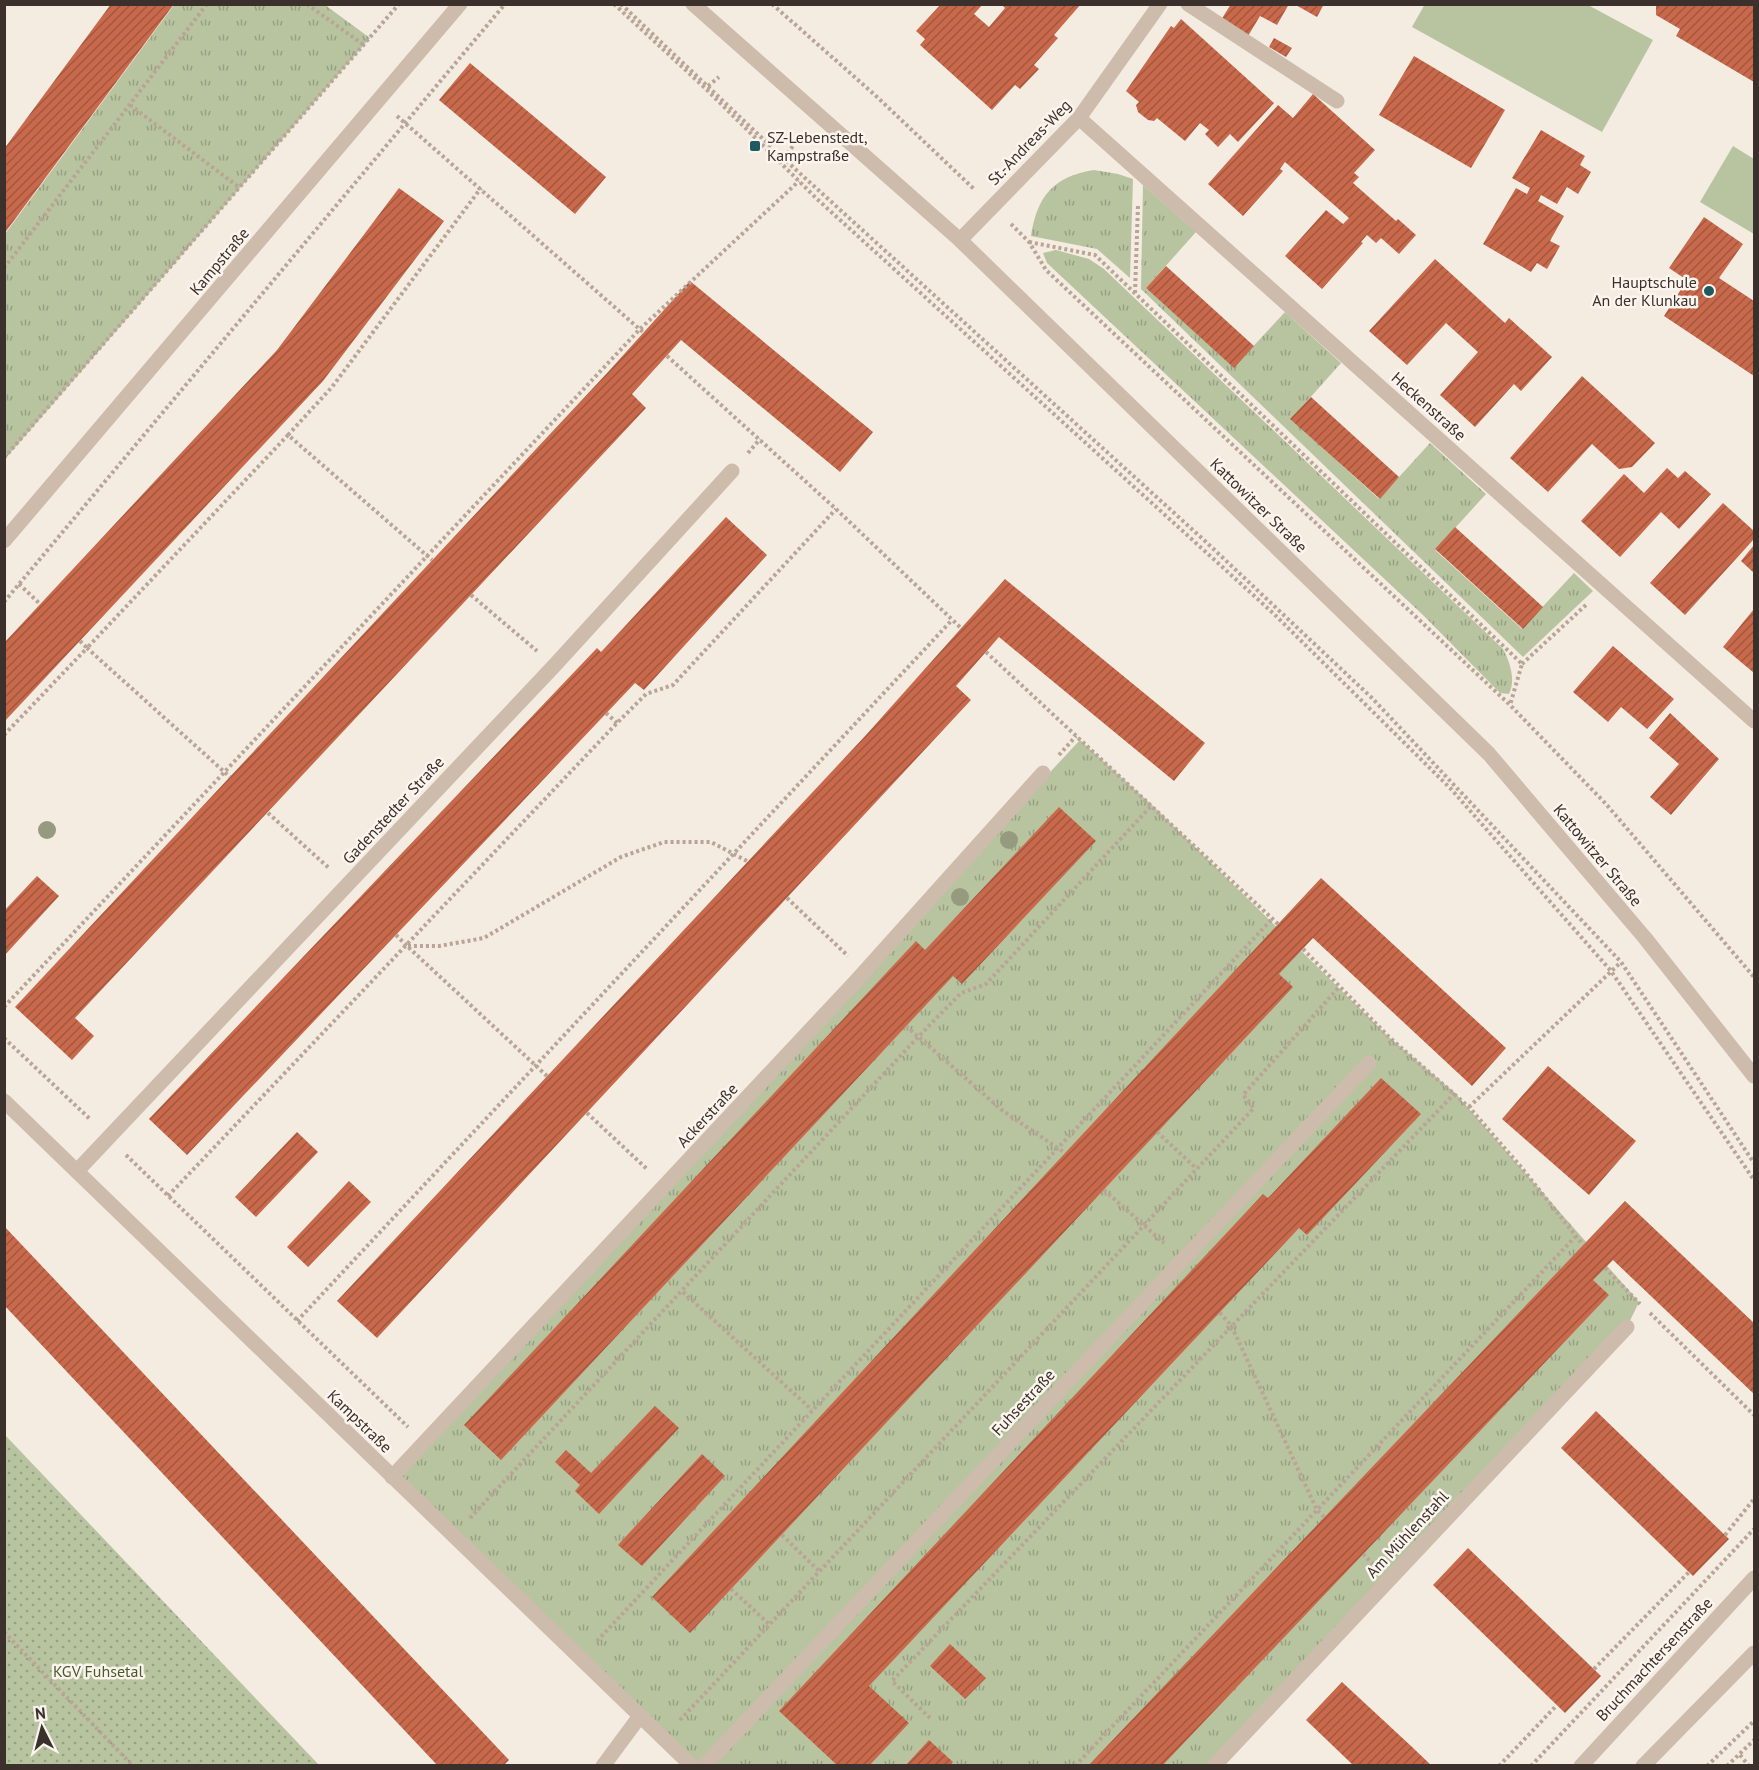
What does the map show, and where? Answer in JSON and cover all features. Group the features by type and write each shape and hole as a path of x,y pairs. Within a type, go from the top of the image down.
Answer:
{"street":[{"name":"Kampstraße","path":"4,541 460,4"},
{"name":"Kattowitzer Straße","path":"693,4 960,240 1489,754 1645,938 1755,1076"},
{"name":"St.-Andreas-Weg","path":"960,240 1079,118 1160,4"},
{"path":"1188,4 1337,101"},
{"name":"Heckenstraße","path":"1079,118 1755,721"},
{"name":"Gadenstedter Straße","path":"77,1171 554,666 732,471"},
{"name":"Ackerstraße","path":"392,1477 865,971 1043,773"},
{"name":"Fuhsestraße","path":"704,1766 1369,1064"},
{"name":"Kampstraße","path":"4,1101 692,1766"},
{"name":"Am Mühlenstahl","path":"1214,1766 1627,1328"},
{"name":"Bruchmachtersenstraße","path":"1581,1766 1755,1578"},
{"path":"1643,1766 1755,1653"},
{"path":"603,1766 640,1716"}],"path":[{"path":"4,268 207,4"},
{"path":"307,4 364,45"},
{"path":"4,458 399,4"},
{"path":"4,602 505,4"},
{"path":"614,4 707,87 799,182 1273,613 1451,789 1611,971 1755,1179"},
{"path":"621,4 783,158 1205,541 1372,698 1621,962 1755,1163"},
{"path":"772,4 875,95 993,206 1029,242 1046,270 1510,705 1606,804 1755,977"},
{"path":"770,14 776,8"},
{"path":"707,87 719,77"},
{"path":"380,100 644,333"},
{"path":"130,105 240,188"},
{"path":"780,163 794,146"},
{"path":"1135,293 1139,171"},
{"path":"4,1007 640,329 799,182"},
{"path":"4,735 332,387 481,188"},
{"path":"1029,242 1095,255 1522,664"},
{"path":"667,356 836,509 962,629"},
{"path":"288,435 432,560"},
{"path":"168,1196 617,723 646,694 673,685 836,509"},
{"path":"19,584 40,604"},
{"path":"1510,705 1522,664 1605,587"},
{"path":"471,595 554,666"},
{"path":"297,1321 952,620"},
{"path":"80,641 230,777"},
{"path":"987,652 1278,924"},
{"path":"606,713 617,723"},
{"path":"453,1536 918,1037 961,993 986,984 1152,805"},
{"path":"268,813 347,885"},
{"path":"407,946 439,946 484,938 621,857 664,842 711,842 747,861"},
{"path":"787,898 865,971"},
{"path":"580,1659 1272,919"},
{"path":"396,935 547,1076"},
{"path":"1303,949 1390,1038 1469,1107 1521,1167 1583,1245"},
{"path":"1469,1107 1621,962"},
{"path":"663,1738 1254,1108 1243,1095 1340,986"},
{"path":"906,1026 1003,1111 1065,1153"},
{"path":"4,1038 424,1443"},
{"path":"930,1718 892,1680 1455,1093"},
{"path":"587,1113 665,1186"},
{"path":"1157,1132 1197,1169"},
{"path":"1104,1190 1182,1260"},
{"path":"1075,1766 1575,1237"},
{"path":"1605,1268 1755,1415"},
{"path":"682,1292 812,1410"},
{"path":"1219,1312 1231,1325 1317,1510 1324,1517"},
{"path":"1725,1535 1755,1499"},
{"path":"1531,1766 1755,1529"},
{"path":"782,1535 819,1571"},
{"path":"1594,1669 1689,1572"},
{"path":"731,1589 769,1624"},
{"path":"4,1632 133,1766"},
{"path":"1499,1766 1557,1705"},
{"path":"1707,1766 1755,1721"},
{"path":"1727,1766 1755,1740"},
{"path":"1740,1755 1749,1766"}],"green space":[{"path":"1425,4 1588,5 1653,40 1602,132 1412,27"},
{"path":"174,5 325,5 370,38 5,459 5,234"},
{"path":"1733,146 1754,159 1754,234 1700,202"},
{"path":"1094,170 1133,179 1130,278 1097,249 1031,236 1038,210 1050,190 1068,177"},
{"path":"1143,185 1196,232 1146,288 1234,367 1285,312 1341,363 1291,419 1379,499 1430,443 1486,494 1435,550 1522,629 1574,573 1593,591 1523,657 1141,289"},
{"path":"1056,250 1089,259 1104,269 1503,649 1511,671 1512,683 1509,694 1500,693 1424,616 1047,263 1043,253"},
{"path":"1080,740 1152,805 1390,1038 1455,1093 1639,1302 1627,1327 1214,1765 692,1765 392,1477"},
{"name":"KGV Fuhsetal","path":"5,1435 319,1765 5,1765"}],"building":[{"path":"111,4 174,4 4,234 4,149"},
{"path":"941,4 983,4 974,14 989,27 1005,8 1001,4 1081,4 1054,35 1058,38 1034,65 1039,69 1020,89 1015,85 992,110 920,45 925,39 916,31"},
{"path":"1231,4 1289,4 1277,25 1260,16 1248,36 1221,20"},
{"path":"1294,4 1324,4 1317,17"},
{"path":"1656,4 1754,4 1754,82 1676,36 1680,29 1656,15"},
{"path":"1181,19 1274,103 1238,142 1230,134 1218,147 1205,134 1209,130 1200,123 1185,141 1157,118 1154,121 1148,120 1138,112 1136,105 1139,102 1126,91 1171,26 1174,28"},
{"path":"1274,38 1292,48 1286,57 1269,47"},
{"path":"1414,56 1505,110 1471,168 1379,115"},
{"path":"470,63 606,177 575,214 439,100"},
{"path":"1313,94 1375,150 1354,173 1359,177 1353,183 1396,221 1398,219 1416,235 1399,254 1381,238 1376,243 1367,235 1361,242 1363,243 1322,289 1285,256 1326,210 1343,224 1349,218 1285,162 1280,169 1283,171 1243,216 1208,184 1278,105 1293,118"},
{"path":"1541,130 1585,156 1580,165 1591,172 1578,194 1567,187 1557,204 1541,195 1538,201 1564,216 1550,241 1560,246 1547,269 1537,263 1531,272 1483,244 1516,188 1527,194 1530,188 1512,178"},
{"path":"399,188 444,221 323,381 4,722 4,643 277,350"},
{"name":"Hauptschule An der Klunkau","path":"1704,217 1743,244 1719,278 1754,301 1754,376 1664,316 1687,280 1669,268"},
{"path":"1435,259 1505,323 1509,318 1552,357 1521,391 1514,384 1475,427 1440,395 1478,352 1446,323 1407,365 1369,331"},
{"path":"1166,266 1254,346 1234,368 1146,288"},
{"path":"690,281 873,432 840,472 681,340 632,394 646,408 75,1018 94,1036 72,1060 15,1007 608,372"},
{"path":"1582,376 1655,443 1632,467 1619,469 1592,444 1548,492 1510,458"},
{"path":"1311,397 1399,477 1380,499 1290,419"},
{"path":"1667,468 1678,478 1685,471 1711,494 1679,529 1661,512 1620,557 1581,521 1624,474 1644,493"},
{"path":"1723,503 1754,531 1754,539 1685,615 1650,583"},
{"path":"726,517 767,555 644,690 635,683 187,1155 149,1119 597,648 601,652"},
{"path":"1455,527 1543,607 1523,629 1435,549"},
{"path":"1754,545 1754,573 1741,561"},
{"path":"1005,579 1205,743 1174,781 999,637 956,686 971,700 377,1338 337,1301 866,735"},
{"path":"1754,609 1754,673 1723,647"},
{"path":"1613,646 1674,699 1647,729 1621,707 1608,722 1573,692"},
{"path":"1670,713 1719,759 1671,815 1650,797 1679,764 1649,738"},
{"path":"1059,807 1096,841 962,984 953,976 501,1460 464,1425 916,941 925,950"},
{"path":"37,876 59,896 4,956 4,911"},
{"path":"1321,878 1506,1048 1472,1086 1313,938 1279,974 1293,987 690,1633 652,1597"},
{"path":"1548,1066 1636,1141 1589,1195 1502,1119"},
{"path":"1381,1078 1421,1114 1307,1235 1299,1228 869,1686 909,1723 869,1766 838,1766 779,1711 1263,1194 1268,1198"},
{"path":"297,1132 318,1152 256,1217 235,1197"},
{"path":"349,1181 371,1202 308,1267 287,1247"},
{"path":"1625,1201 1754,1323 1754,1394 1613,1260 1593,1280 1609,1295 1162,1766 1088,1766"},
{"path":"4,1226 509,1760 503,1766 438,1766 4,1305"},
{"path":"655,1406 679,1428 599,1514 575,1491 580,1485 555,1462 566,1450 591,1473"},
{"path":"1596,1411 1729,1539 1693,1576 1561,1448"},
{"path":"702,1454 725,1476 642,1566 618,1545"},
{"path":"1468,1548 1601,1676 1565,1713 1433,1585"},
{"path":"950,1644 986,1678 965,1699 930,1666"},
{"path":"1342,1682 1432,1766 1354,1766 1306,1720"},
{"path":"929,1740 953,1762 950,1766 905,1766"}],"place":[{"name":"SZ-Lebenstedt, Kampstraße","path":"755,146"},
{"name":"Hauptschule An der Klunkau","path":"1709,291"}]}
